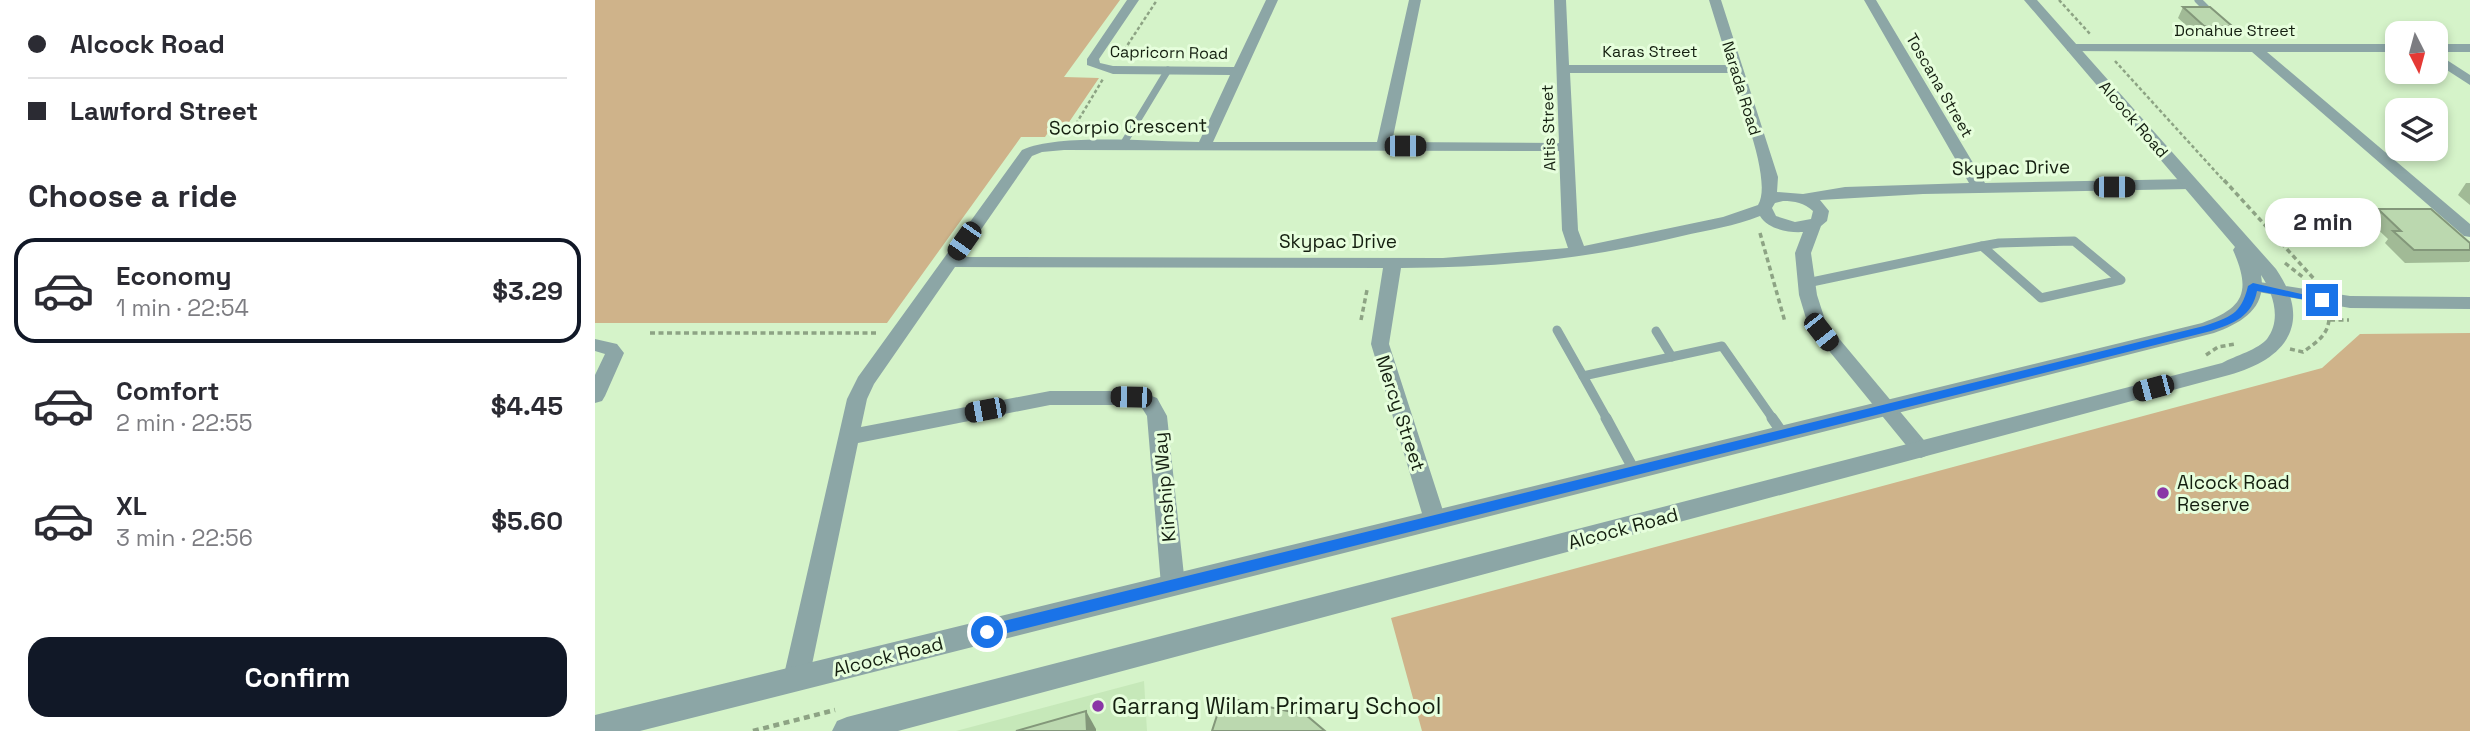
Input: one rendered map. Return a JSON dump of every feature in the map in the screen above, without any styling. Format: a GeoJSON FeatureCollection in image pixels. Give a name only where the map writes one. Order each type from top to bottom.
{"type":"FeatureCollection","features":[{"type":"Feature","properties":{"kind":"street","name":"Capricorn Road"},"geometry":{"type":"LineString","coordinates":[[1133,0],[1093,63],[1105,69],[1238,71]]}},
{"type":"Feature","properties":{"kind":"street"},"geometry":{"type":"LineString","coordinates":[[1204,146],[1272,0]]}},
{"type":"Feature","properties":{"kind":"street"},"geometry":{"type":"LineString","coordinates":[[1384,146],[1415,0]]}},
{"type":"Feature","properties":{"kind":"street","name":"Altis Street"},"geometry":{"type":"LineString","coordinates":[[1560,0],[1570,230],[1578,253]]}},
{"type":"Feature","properties":{"kind":"street","name":"Narada Road"},"geometry":{"type":"LineString","coordinates":[[1715,0],[1770,177],[1767,204]]}},
{"type":"Feature","properties":{"kind":"street","name":"Toscana Street"},"geometry":{"type":"LineString","coordinates":[[1870,0],[1979,187]]}},
{"type":"Feature","properties":{"kind":"street","name":"Alcock Road"},"geometry":{"type":"LineString","coordinates":[[847,731],[2229,368],[2259,355],[2278,338],[2285,310],[2281,292],[2271,274],[2030,0]]}},
{"type":"Feature","properties":{"kind":"street","name":"Donahue Street"},"geometry":{"type":"LineString","coordinates":[[2072,48],[2385,48]]}},
{"type":"Feature","properties":{"kind":"street"},"geometry":{"type":"LineString","coordinates":[[2255,48],[2470,232]]}},
{"type":"Feature","properties":{"kind":"street"},"geometry":{"type":"LineString","coordinates":[[2448,48],[2470,48]]}},
{"type":"Feature","properties":{"kind":"street"},"geometry":{"type":"LineString","coordinates":[[2448,65],[2470,81]]}},
{"type":"Feature","properties":{"kind":"street","name":"Karas Street"},"geometry":{"type":"LineString","coordinates":[[1563,68],[1736,69]]}},
{"type":"Feature","properties":{"kind":"street","name":"Scorpio Crescent"},"geometry":{"type":"LineString","coordinates":[[796,679],[854,408],[865,382],[1027,153],[1039,148],[1064,146],[1566,147]]}},
{"type":"Feature","properties":{"kind":"street"},"geometry":{"type":"LineString","coordinates":[[1770,177],[1801,198],[1812,202],[1817,218],[1803,253],[1817,325],[1921,450]]}},
{"type":"Feature","properties":{"kind":"street","name":"Skypac Drive"},"geometry":{"type":"LineString","coordinates":[[949,262],[1492,262],[1578,253],[1648,241],[1723,222],[1782,196],[1801,198],[1845,192],[1979,187],[2190,184]]}},
{"type":"Feature","properties":{"kind":"street","name":"Skypac Drive"},"geometry":{"type":"LineString","coordinates":[[1723,222],[1801,227],[1817,218],[1830,205],[1875,192]]}},
{"type":"Feature","properties":{"kind":"street"},"geometry":{"type":"LineString","coordinates":[[1767,204],[1766,215],[1780,224],[1803,253]]}},
{"type":"Feature","properties":{"kind":"street","name":"Alcock Road"},"geometry":{"type":"LineString","coordinates":[[595,729],[2220,325],[2242,313],[2249,303],[2253,286],[2254,277],[2237,238]]}},
{"type":"Feature","properties":{"kind":"street","name":"Mercy Street"},"geometry":{"type":"LineString","coordinates":[[1393,262],[1381,322],[1380,344],[1435,520]]}},
{"type":"Feature","properties":{"kind":"street"},"geometry":{"type":"LineString","coordinates":[[2253,286],[2350,302],[2470,303]]}},
{"type":"Feature","properties":{"kind":"street"},"geometry":{"type":"LineString","coordinates":[[595,345],[610,348],[615,353],[595,396]]}},
{"type":"Feature","properties":{"kind":"street","name":"Kinship Way"},"geometry":{"type":"LineString","coordinates":[[849,437],[1050,398],[1131,397],[1145,400],[1150,403],[1157,416],[1173,585]]}},
{"type":"Feature","properties":{"kind":"lane"},"geometry":{"type":"LineString","coordinates":[[2197,0],[2206,8]]}},
{"type":"Feature","properties":{"kind":"lane"},"geometry":{"type":"LineString","coordinates":[[1122,146],[1168,70]]}},
{"type":"Feature","properties":{"kind":"lane"},"geometry":{"type":"LineString","coordinates":[[1807,283],[1982,246],[1999,243],[2074,241],[2121,280],[2041,298],[1982,246]]}},
{"type":"Feature","properties":{"kind":"lane"},"geometry":{"type":"LineString","coordinates":[[1557,330],[1634,470]]}},
{"type":"Feature","properties":{"kind":"lane"},"geometry":{"type":"LineString","coordinates":[[1655,331],[1672,357]]}},
{"type":"Feature","properties":{"kind":"lane"},"geometry":{"type":"LineString","coordinates":[[1583,376],[1722,346],[1783,434]]}},
{"type":"Feature","properties":{"kind":"path"},"geometry":{"type":"LineString","coordinates":[[1116,63],[1157,0]]}},
{"type":"Feature","properties":{"kind":"path"},"geometry":{"type":"LineString","coordinates":[[2059,0],[2091,37]]}},
{"type":"Feature","properties":{"kind":"path"},"geometry":{"type":"LineString","coordinates":[[2110,59],[2114,60],[2320,286]]}},
{"type":"Feature","properties":{"kind":"path"},"geometry":{"type":"LineString","coordinates":[[1068,137],[1103,77]]}},
{"type":"Feature","properties":{"kind":"path"},"geometry":{"type":"LineString","coordinates":[[1753,222],[1760,232],[1785,321]]}},
{"type":"Feature","properties":{"kind":"path"},"geometry":{"type":"LineString","coordinates":[[650,333],[883,333]]}},
{"type":"Feature","properties":{"kind":"shaded area"},"geometry":{"type":"Polygon","coordinates":[[[595,0],[1120,0],[1064,77],[1099,78],[1063,131],[1049,131],[1045,137],[1021,137],[887,323],[595,323],[595,0]]]}},
{"type":"Feature","properties":{"kind":"shaded area","name":"Alcock Road Reserve"},"geometry":{"type":"Polygon","coordinates":[[[2470,333],[2470,731],[1422,731],[1391,618],[2322,368],[2360,334],[2470,333]]]}},
{"type":"Feature","properties":{"kind":"shaded area","name":"Garrang Wilam Primary School"},"geometry":{"type":"Polygon","coordinates":[[[1144,681],[1147,731],[956,731],[1144,681]]]}},
{"type":"Feature","properties":{"kind":"building"},"geometry":{"type":"Polygon","coordinates":[[[2183,7],[2210,7],[2232,26],[2204,26],[2183,7]]]}},
{"type":"Feature","properties":{"kind":"building"},"geometry":{"type":"Polygon","coordinates":[[[2378,209],[2431,209],[2470,243],[2470,250],[2414,250],[2393,231],[2401,231],[2378,209]]]}},
{"type":"Feature","properties":{"kind":"building"},"geometry":{"type":"Polygon","coordinates":[[[1223,697],[1306,715],[1325,731],[1212,731],[1223,697]]]}},
{"type":"Feature","properties":{"kind":"building"},"geometry":{"type":"Polygon","coordinates":[[[1086,711],[1087,731],[1016,731],[1086,711]]]}},
{"type":"Feature","properties":{"kind":"place","name":"Alcock Road Reserve"},"geometry":{"type":"Point","coordinates":[2163,493]}},
{"type":"Feature","properties":{"kind":"place","name":"Garrang Wilam Primary School"},"geometry":{"type":"Point","coordinates":[1098,706]}},
{"type":"Feature","properties":{"kind":"route"},"geometry":{"type":"LineString","coordinates":[[987,632],[2207,328],[2233,320],[2242,313],[2249,303],[2253,286],[2322,300]]}}]}
